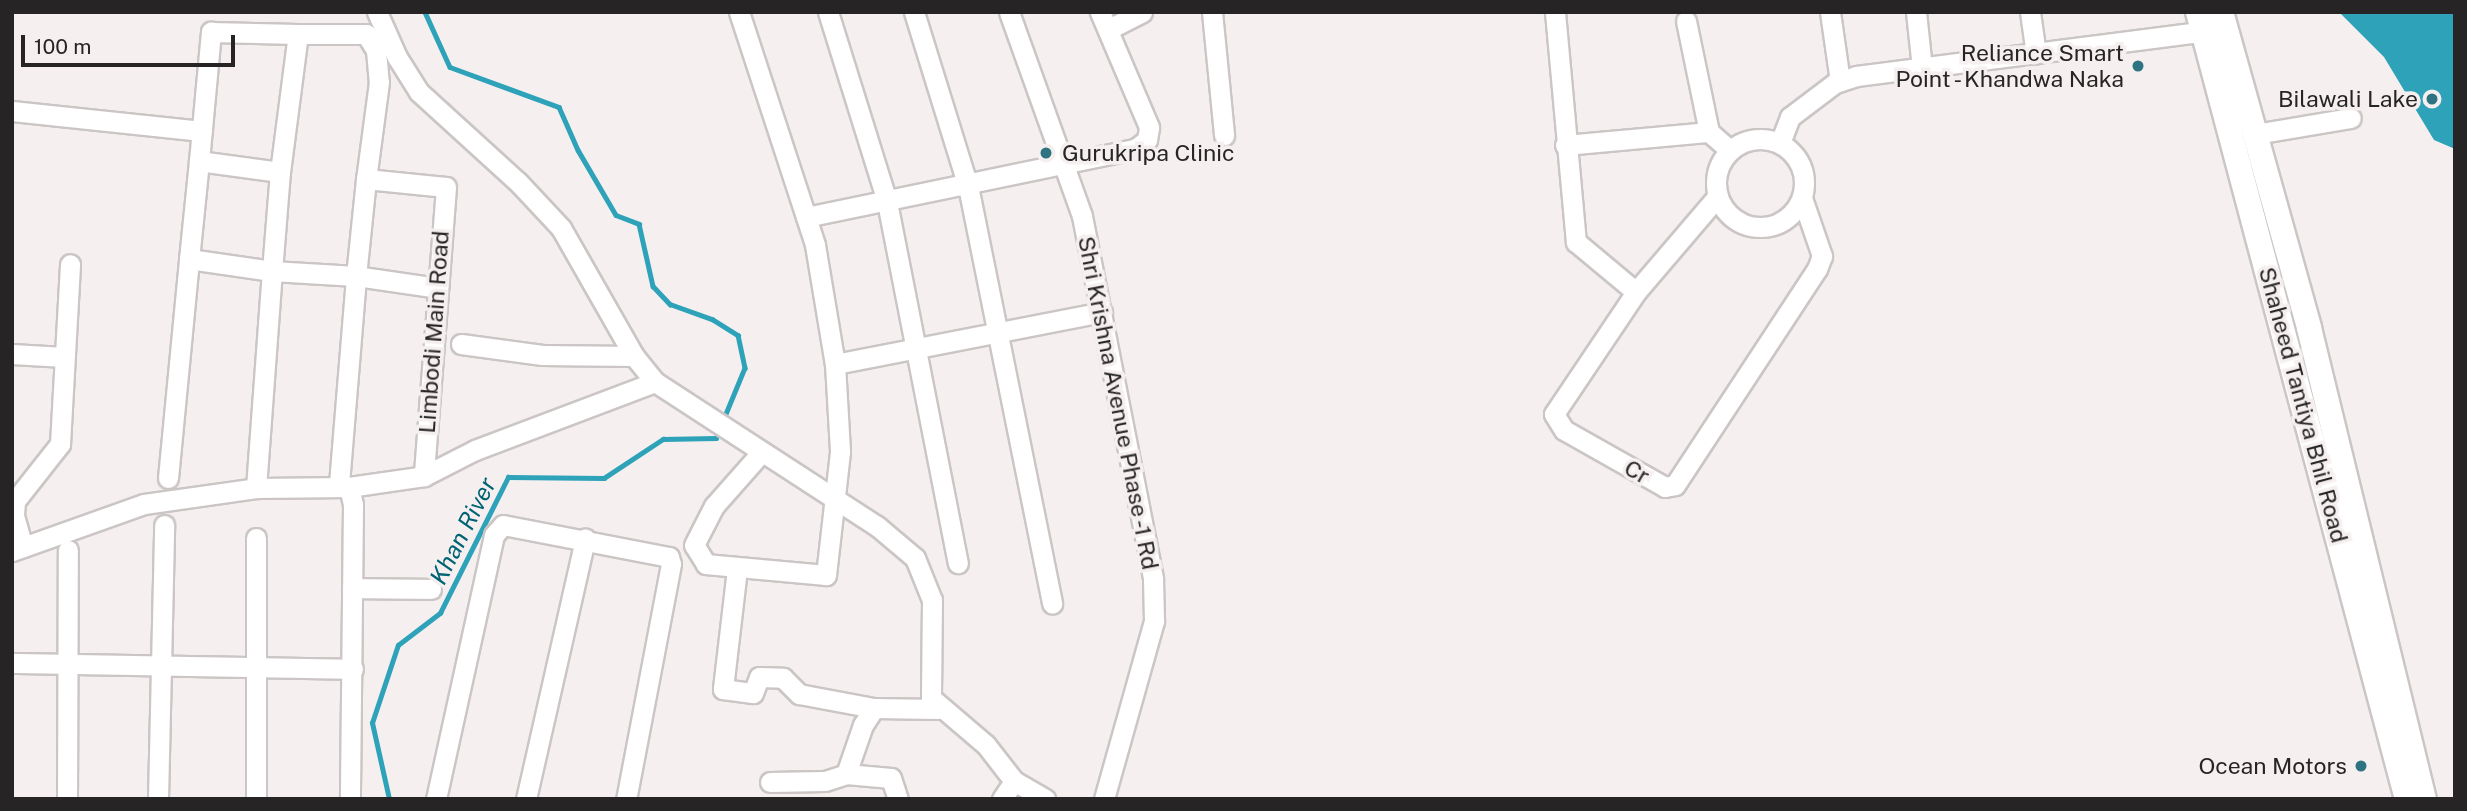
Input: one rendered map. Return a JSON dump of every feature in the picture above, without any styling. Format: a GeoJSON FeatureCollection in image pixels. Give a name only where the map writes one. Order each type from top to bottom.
{"type":"FeatureCollection","features":[{"type":"Feature","properties":{"kind":"main road","name":"Shaheed Tantiya Bhil Road"},"geometry":{"type":"LineString","coordinates":[[2212,21],[2255,134],[2309,328],[2424,799]]}},
{"type":"Feature","properties":{"kind":"main road","name":"Shaheed Tantiya Bhil Road"},"geometry":{"type":"LineString","coordinates":[[2212,21],[2407,799]]}},
{"type":"Feature","properties":{"kind":"street"},"geometry":{"type":"LineString","coordinates":[[377,12],[397,57],[419,92],[454,127],[518,182],[561,228],[634,356],[655,382],[760,454],[894,540],[925,574],[932,600],[931,698],[938,709],[986,745],[1029,792],[1002,799]]}},
{"type":"Feature","properties":{"kind":"street"},"geometry":{"type":"LineString","coordinates":[[739,12],[806,216],[835,364],[840,441],[836,502],[826,575],[737,569],[706,564],[694,545],[714,506],[760,454]]}},
{"type":"Feature","properties":{"kind":"street"},"geometry":{"type":"LineString","coordinates":[[828,12],[887,202],[958,564]]}},
{"type":"Feature","properties":{"kind":"street"},"geometry":{"type":"LineString","coordinates":[[914,12],[968,186],[1000,333],[1052,604]]}},
{"type":"Feature","properties":{"kind":"street","name":"Shri Krishna Avenue Phase -1 Rd"},"geometry":{"type":"LineString","coordinates":[[1009,12],[1061,165],[1082,216],[1137,482],[1153,579],[1154,621],[1104,799]]}},
{"type":"Feature","properties":{"kind":"street"},"geometry":{"type":"LineString","coordinates":[[806,216],[968,186],[1135,149],[1147,140],[1145,110],[1105,21],[1142,12]]}},
{"type":"Feature","properties":{"kind":"street"},"geometry":{"type":"LineString","coordinates":[[1212,12],[1224,135]]}},
{"type":"Feature","properties":{"kind":"street"},"geometry":{"type":"LineString","coordinates":[[1555,12],[1565,145],[1576,242],[1636,292]]}},
{"type":"Feature","properties":{"kind":"street"},"geometry":{"type":"LineString","coordinates":[[1830,12],[1840,82]]}},
{"type":"Feature","properties":{"kind":"street"},"geometry":{"type":"LineString","coordinates":[[1916,12],[1922,68]]}},
{"type":"Feature","properties":{"kind":"street"},"geometry":{"type":"LineString","coordinates":[[2030,12],[2036,54]]}},
{"type":"Feature","properties":{"kind":"street"},"geometry":{"type":"LineString","coordinates":[[1686,21],[1709,132],[1730,150]]}},
{"type":"Feature","properties":{"kind":"street"},"geometry":{"type":"LineString","coordinates":[[1780,143],[1790,117],[1840,82],[1922,68],[2036,54],[2212,21]]}},
{"type":"Feature","properties":{"kind":"street"},"geometry":{"type":"LineString","coordinates":[[168,478],[211,32],[366,34],[376,50],[379,82],[356,276],[348,492],[353,669],[350,799]]}},
{"type":"Feature","properties":{"kind":"street"},"geometry":{"type":"LineString","coordinates":[[256,488],[280,172],[298,34]]}},
{"type":"Feature","properties":{"kind":"street"},"geometry":{"type":"LineString","coordinates":[[12,111],[202,131]]}},
{"type":"Feature","properties":{"kind":"street"},"geometry":{"type":"LineString","coordinates":[[2255,134],[2351,118]]}},
{"type":"Feature","properties":{"kind":"street"},"geometry":{"type":"LineString","coordinates":[[1565,145],[1709,132]]}},
{"type":"Feature","properties":{"kind":"street"},"geometry":{"type":"LineString","coordinates":[[1748,140],[1780,143],[1801,166],[1802,198],[1791,214],[1764,227],[1736,220],[1717,197],[1718,167],[1730,150],[1748,140]]}},
{"type":"Feature","properties":{"kind":"street"},"geometry":{"type":"LineString","coordinates":[[199,161],[280,172]]}},
{"type":"Feature","properties":{"kind":"street","name":"Limbodi Main Road"},"geometry":{"type":"LineString","coordinates":[[366,179],[446,187],[424,476]]}},
{"type":"Feature","properties":{"kind":"street","name":"Cr"},"geometry":{"type":"LineString","coordinates":[[1717,197],[1636,292],[1554,414],[1564,429],[1670,487],[1817,269],[1822,257],[1802,198]]}},
{"type":"Feature","properties":{"kind":"street"},"geometry":{"type":"LineString","coordinates":[[189,260],[272,271],[356,276],[438,288]]}},
{"type":"Feature","properties":{"kind":"street"},"geometry":{"type":"LineString","coordinates":[[18,549],[15,501],[53,458],[60,444],[70,264]]}},
{"type":"Feature","properties":{"kind":"street"},"geometry":{"type":"LineString","coordinates":[[835,364],[1102,312]]}},
{"type":"Feature","properties":{"kind":"street"},"geometry":{"type":"LineString","coordinates":[[461,344],[542,355],[634,356]]}},
{"type":"Feature","properties":{"kind":"street"},"geometry":{"type":"LineString","coordinates":[[12,354],[64,357]]}},
{"type":"Feature","properties":{"kind":"street","name":"Limbodi Main Road"},"geometry":{"type":"LineString","coordinates":[[18,549],[144,504],[256,488],[348,492],[424,476],[475,450],[655,382]]}},
{"type":"Feature","properties":{"kind":"street"},"geometry":{"type":"LineString","coordinates":[[158,799],[164,525]]}},
{"type":"Feature","properties":{"kind":"street"},"geometry":{"type":"LineString","coordinates":[[436,799],[494,535],[503,525],[669,557],[671,564],[626,799]]}},
{"type":"Feature","properties":{"kind":"street"},"geometry":{"type":"LineString","coordinates":[[256,538],[256,799]]}},
{"type":"Feature","properties":{"kind":"street"},"geometry":{"type":"LineString","coordinates":[[526,799],[585,539]]}},
{"type":"Feature","properties":{"kind":"street"},"geometry":{"type":"LineString","coordinates":[[67,799],[68,550]]}},
{"type":"Feature","properties":{"kind":"street"},"geometry":{"type":"LineString","coordinates":[[737,569],[723,690],[753,693],[759,677],[783,678],[799,694],[874,708],[938,709]]}},
{"type":"Feature","properties":{"kind":"street"},"geometry":{"type":"LineString","coordinates":[[352,588],[431,589]]}},
{"type":"Feature","properties":{"kind":"street"},"geometry":{"type":"LineString","coordinates":[[12,663],[256,665],[353,669]]}},
{"type":"Feature","properties":{"kind":"street"},"geometry":{"type":"LineString","coordinates":[[846,774],[863,725],[874,708]]}},
{"type":"Feature","properties":{"kind":"street"},"geometry":{"type":"LineString","coordinates":[[770,782],[825,781],[846,774],[891,778],[898,799]]}},
{"type":"Feature","properties":{"kind":"water","name":"Bilawali Lake"},"geometry":{"type":"Polygon","coordinates":[[[2339,12],[2455,12],[2455,149],[2434,140],[2384,57],[2339,12]]]}},
{"type":"Feature","properties":{"kind":"waterway","name":"Khan River"},"geometry":{"type":"LineString","coordinates":[[425,12],[450,67],[559,107],[578,150],[616,215],[639,224],[653,286],[670,304],[712,319],[738,335],[745,368],[724,419]]}},
{"type":"Feature","properties":{"kind":"waterway","name":"Khan River"},"geometry":{"type":"LineString","coordinates":[[389,799],[372,723],[398,645],[440,613],[508,477],[604,478],[663,439],[716,438],[719,431]]}},
{"type":"Feature","properties":{"kind":"place","name":"Reliance Smart Point - Khandwa Naka"},"geometry":{"type":"Point","coordinates":[2138,66]}},
{"type":"Feature","properties":{"kind":"place","name":"Bilawali Lake"},"geometry":{"type":"Point","coordinates":[2432,99]}},
{"type":"Feature","properties":{"kind":"place","name":"Gurukripa Clinic"},"geometry":{"type":"Point","coordinates":[1046,153]}},
{"type":"Feature","properties":{"kind":"place","name":"Ocean Motors"},"geometry":{"type":"Point","coordinates":[2361,766]}}]}
